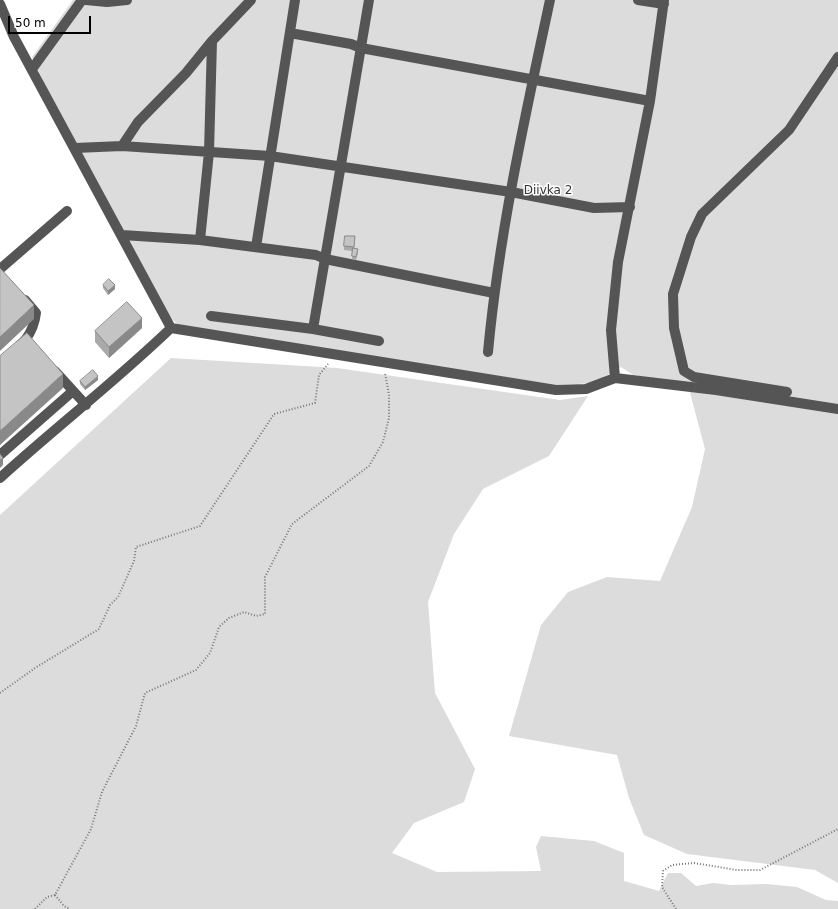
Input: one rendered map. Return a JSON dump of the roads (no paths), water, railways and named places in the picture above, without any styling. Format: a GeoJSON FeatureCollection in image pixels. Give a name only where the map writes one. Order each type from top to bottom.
{"type":"FeatureCollection","features":[{"type":"Feature","properties":{"kind":"street"},"geometry":{"type":"LineString","coordinates":[[32,69],[82,0]]}},
{"type":"Feature","properties":{"kind":"street"},"geometry":{"type":"LineString","coordinates":[[86,0],[107,2],[127,0]]}},
{"type":"Feature","properties":{"kind":"street"},"geometry":{"type":"LineString","coordinates":[[122,146],[138,122],[186,73],[212,41],[251,0]]}},
{"type":"Feature","properties":{"kind":"street"},"geometry":{"type":"LineString","coordinates":[[256,247],[295,0]]}},
{"type":"Feature","properties":{"kind":"street"},"geometry":{"type":"LineString","coordinates":[[313,329],[369,0]]}},
{"type":"Feature","properties":{"kind":"street"},"geometry":{"type":"LineString","coordinates":[[488,352],[494,293],[511,192],[550,0]]}},
{"type":"Feature","properties":{"kind":"street"},"geometry":{"type":"LineString","coordinates":[[615,378],[611,330],[618,262],[650,101],[664,2],[638,0]]}},
{"type":"Feature","properties":{"kind":"street"},"geometry":{"type":"LineString","coordinates":[[0,4],[14,37],[171,328]]}},
{"type":"Feature","properties":{"kind":"street"},"geometry":{"type":"LineString","coordinates":[[290,33],[351,44],[360,48],[650,101]]}},
{"type":"Feature","properties":{"kind":"street"},"geometry":{"type":"LineString","coordinates":[[200,240],[209,152],[212,41]]}},
{"type":"Feature","properties":{"kind":"street"},"geometry":{"type":"LineString","coordinates":[[787,392],[694,377],[684,371],[674,328],[673,294],[691,237],[702,214],[789,130],[838,57]]}},
{"type":"Feature","properties":{"kind":"street"},"geometry":{"type":"LineString","coordinates":[[75,148],[122,146],[270,156],[511,192],[594,208],[630,206]]}},
{"type":"Feature","properties":{"kind":"street"},"geometry":{"type":"LineString","coordinates":[[2,273],[67,211]]}},
{"type":"Feature","properties":{"kind":"street"},"geometry":{"type":"LineString","coordinates":[[122,235],[200,240],[316,255],[325,259],[494,293]]}},
{"type":"Feature","properties":{"kind":"street"},"geometry":{"type":"LineString","coordinates":[[0,364],[29,342],[34,327],[36,313],[16,290]]}},
{"type":"Feature","properties":{"kind":"street"},"geometry":{"type":"LineString","coordinates":[[211,316],[313,329],[379,341]]}},
{"type":"Feature","properties":{"kind":"street"},"geometry":{"type":"LineString","coordinates":[[171,328],[556,390],[586,389],[615,378],[838,408]]}},
{"type":"Feature","properties":{"kind":"street"},"geometry":{"type":"LineString","coordinates":[[0,478],[52,431],[86,405],[171,328]]}},
{"type":"Feature","properties":{"kind":"street"},"geometry":{"type":"LineString","coordinates":[[48,362],[86,405]]}},
{"type":"Feature","properties":{"kind":"street"},"geometry":{"type":"LineString","coordinates":[[0,455],[73,391]]}},
{"type":"Feature","properties":{"kind":"park label","name":"Diivka 2"},"geometry":{"type":"Point","coordinates":[548,191]}}]}
